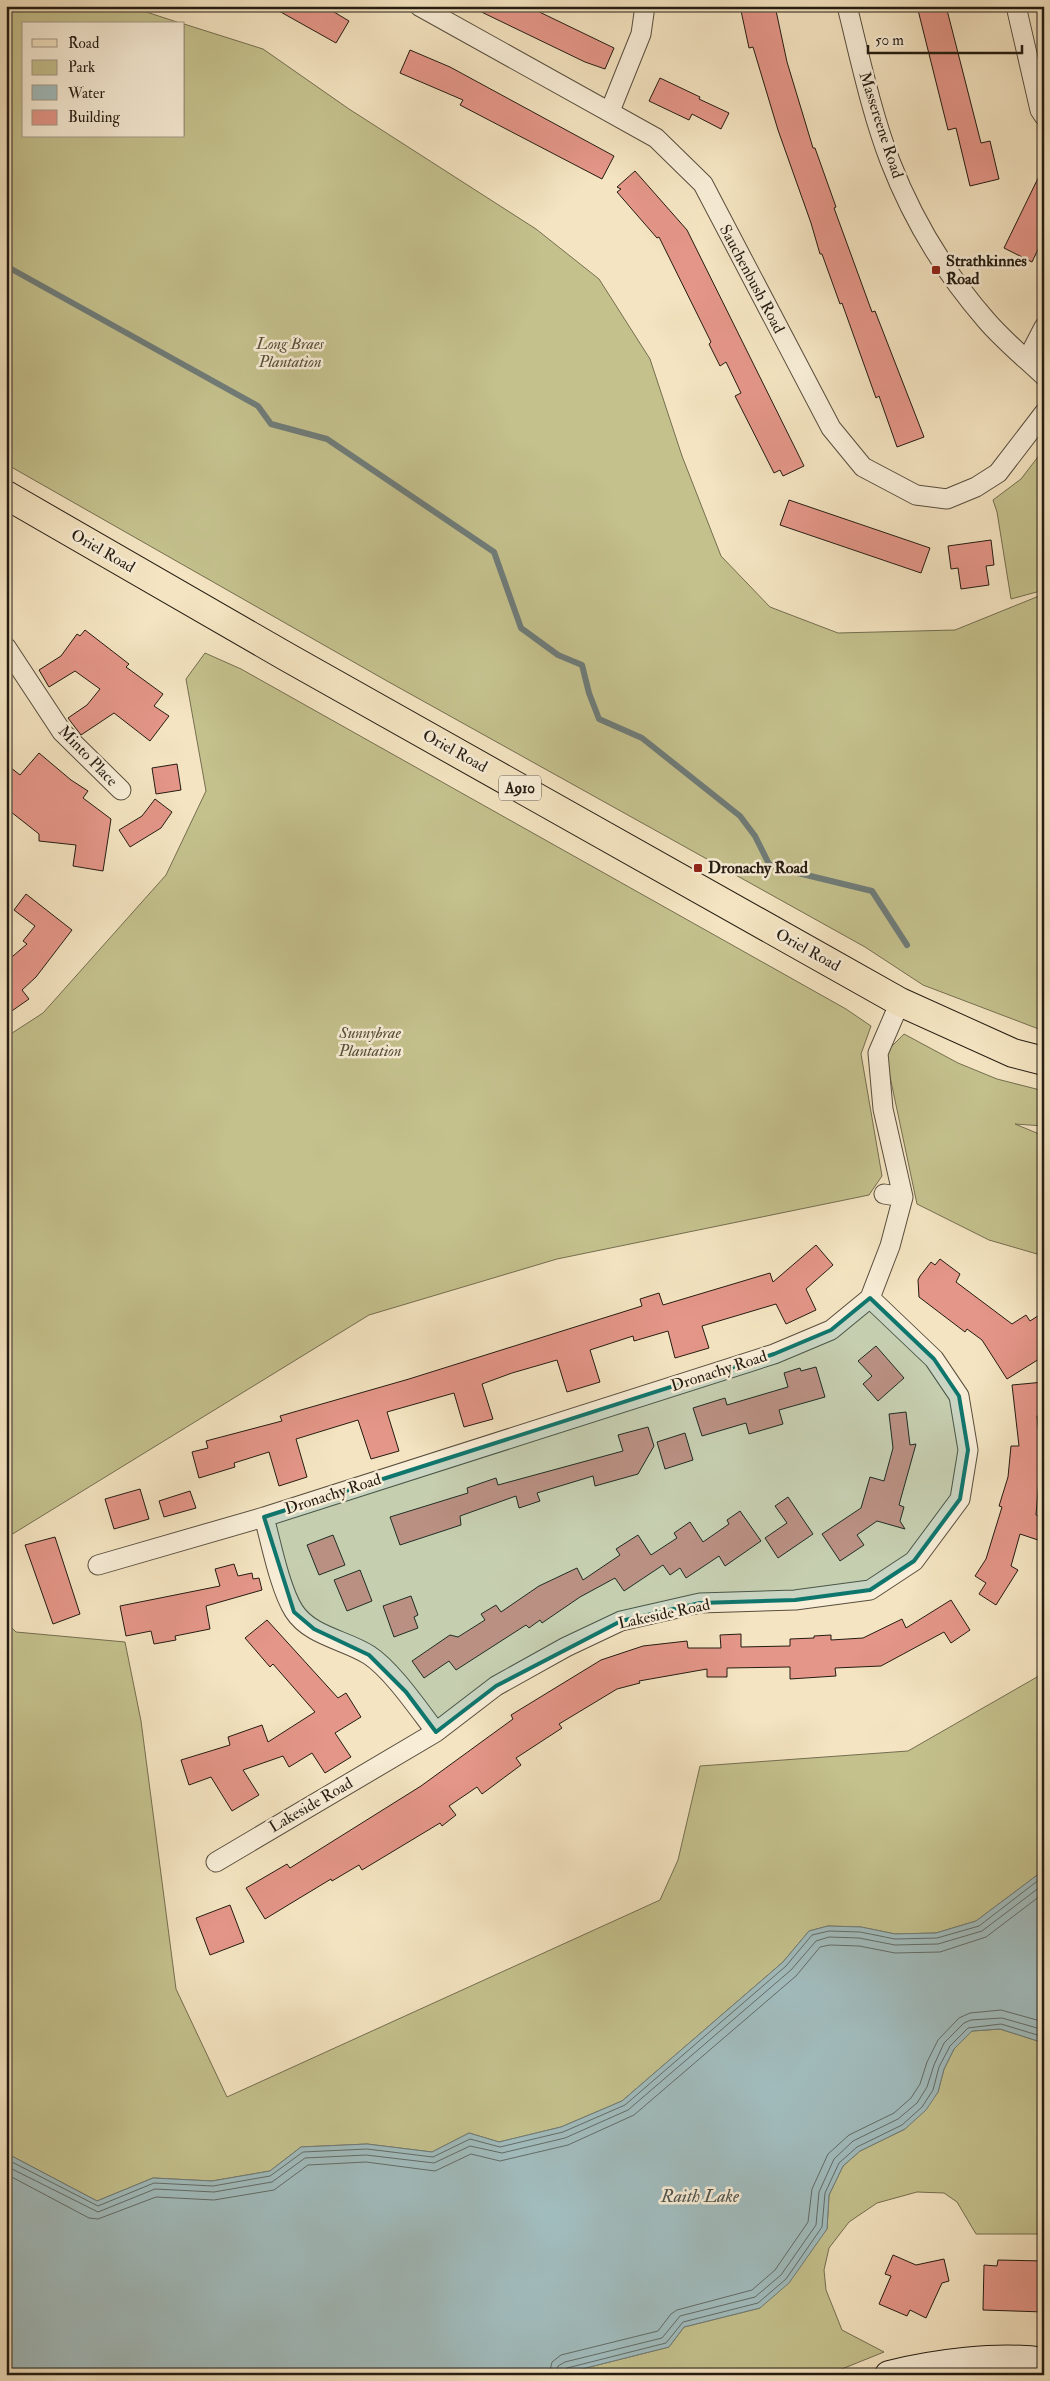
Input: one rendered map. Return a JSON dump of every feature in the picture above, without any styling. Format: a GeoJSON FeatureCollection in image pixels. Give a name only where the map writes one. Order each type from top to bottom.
{"type":"FeatureCollection","features":[{"type":"Feature","properties":{"kind":"main road","name":"Oriel Road"},"geometry":{"type":"LineString","coordinates":[[6,494],[287,657],[900,1002],[1013,1052],[1044,1061]]}},
{"type":"Feature","properties":{"kind":"main road"},"geometry":{"type":"LineString","coordinates":[[889,2375],[953,2364],[996,2361],[1044,2362]]}},
{"type":"Feature","properties":{"kind":"street","name":"Sauchenbush Road"},"geometry":{"type":"LineString","coordinates":[[419,6],[656,138],[703,184],[831,428],[863,467],[916,495],[947,498],[976,487],[998,473],[1044,413]]}},
{"type":"Feature","properties":{"kind":"street"},"geometry":{"type":"LineString","coordinates":[[610,111],[641,34],[645,6]]}},
{"type":"Feature","properties":{"kind":"street","name":"Massereene Road"},"geometry":{"type":"LineString","coordinates":[[848,6],[861,63],[890,161],[927,237],[971,302],[988,322],[1044,376]]}},
{"type":"Feature","properties":{"kind":"street"},"geometry":{"type":"LineString","coordinates":[[1016,6],[1040,110],[1044,116]]}},
{"type":"Feature","properties":{"kind":"street"},"geometry":{"type":"LineString","coordinates":[[1027,360],[1044,327]]}},
{"type":"Feature","properties":{"kind":"street","name":"Minto Place"},"geometry":{"type":"LineString","coordinates":[[6,647],[62,732],[122,790]]}},
{"type":"Feature","properties":{"kind":"street","name":"Dronachy Road"},"geometry":{"type":"LineString","coordinates":[[98,1565],[264,1517],[774,1354],[831,1330],[870,1298],[890,1246],[903,1197],[884,1109],[878,1053],[900,1002]]}},
{"type":"Feature","properties":{"kind":"street"},"geometry":{"type":"LineString","coordinates":[[884,1194],[903,1197]]}},
{"type":"Feature","properties":{"kind":"street","name":"Lakeside Road"},"geometry":{"type":"LineString","coordinates":[[216,1862],[436,1732],[496,1686],[566,1647],[621,1621],[700,1603],[795,1600],[870,1590],[914,1561],[960,1499],[968,1450],[959,1396],[934,1360],[870,1298]]}},
{"type":"Feature","properties":{"kind":"street","name":"Dronachy Road"},"geometry":{"type":"LineString","coordinates":[[264,1517],[294,1612],[314,1629],[369,1655],[406,1692],[436,1732]]}},
{"type":"Feature","properties":{"kind":"highlighted area"},"geometry":{"type":"Polygon","coordinates":[[[870,1298],[934,1359],[959,1396],[968,1450],[960,1499],[914,1561],[870,1590],[795,1600],[700,1603],[621,1621],[496,1686],[436,1732],[406,1692],[369,1655],[314,1629],[294,1612],[264,1517],[774,1354],[831,1330],[870,1298]]]}},
{"type":"Feature","properties":{"kind":"green space","name":"Long Braes Plantation"},"geometry":{"type":"Polygon","coordinates":[[[6,6],[128,6],[177,22],[22,22],[22,138],[185,138],[185,24],[263,49],[349,109],[536,229],[599,279],[650,359],[682,456],[721,556],[770,607],[838,633],[955,630],[1044,594],[1044,1031],[923,985],[865,947],[387,681],[6,464],[6,6]]]}},
{"type":"Feature","properties":{"kind":"green space"},"geometry":{"type":"Polygon","coordinates":[[[1044,449],[1044,590],[1011,599],[997,512],[993,500],[1021,479],[1044,449]]]}},
{"type":"Feature","properties":{"kind":"green space","name":"Sunnybrae Plantation"},"geometry":{"type":"Polygon","coordinates":[[[205,653],[241,669],[846,1009],[871,1026],[861,1054],[882,1176],[869,1195],[557,1259],[369,1315],[6,1538],[6,1037],[43,1013],[166,875],[206,791],[186,679],[205,653]]]}},
{"type":"Feature","properties":{"kind":"green space"},"geometry":{"type":"Polygon","coordinates":[[[904,1034],[958,1063],[997,1079],[1044,1091],[1044,1126],[1015,1124],[1044,1136],[1044,1256],[989,1240],[917,1204],[885,1053],[904,1034]]]}},
{"type":"Feature","properties":{"kind":"green space"},"geometry":{"type":"Polygon","coordinates":[[[6,1622],[16,1632],[125,1642],[141,1721],[176,1989],[227,2097],[660,1900],[678,1860],[700,1766],[908,1751],[1044,1673],[1044,1870],[976,1921],[936,1933],[895,1934],[861,1927],[828,1926],[809,1931],[783,1962],[622,2101],[561,2127],[499,2142],[469,2133],[432,2152],[367,2144],[301,2147],[270,2171],[212,2181],[153,2178],[97,2201],[6,2153],[6,1622]]]}},
{"type":"Feature","properties":{"kind":"green space"},"geometry":{"type":"Polygon","coordinates":[[[1000,2029],[1044,2043],[1044,2234],[976,2234],[957,2202],[944,2193],[917,2192],[877,2203],[849,2222],[829,2248],[824,2270],[826,2290],[842,2330],[884,2352],[827,2375],[558,2375],[669,2347],[684,2327],[760,2308],[827,2229],[829,2195],[843,2166],[860,2151],[905,2129],[938,2092],[944,2069],[954,2049],[972,2031],[1000,2029]]]}},
{"type":"Feature","properties":{"kind":"water","name":"Raith Lake"},"geometry":{"type":"Polygon","coordinates":[[[1044,1870],[1044,2043],[1000,2029],[972,2031],[954,2049],[944,2069],[938,2092],[926,2110],[905,2129],[860,2151],[843,2166],[829,2195],[827,2229],[789,2283],[760,2308],[684,2327],[669,2347],[558,2375],[6,2375],[6,2153],[97,2201],[153,2178],[212,2181],[270,2171],[301,2147],[367,2144],[432,2152],[469,2133],[499,2142],[561,2127],[622,2101],[783,1962],[809,1931],[828,1926],[861,1927],[895,1934],[936,1933],[976,1921],[1044,1870]]]}},
{"type":"Feature","properties":{"kind":"building"},"geometry":{"type":"Polygon","coordinates":[[[270,6],[324,6],[349,21],[336,43],[270,6]]]}},
{"type":"Feature","properties":{"kind":"building"},"geometry":{"type":"Polygon","coordinates":[[[469,6],[527,6],[614,48],[605,69],[585,62],[469,6]]]}},
{"type":"Feature","properties":{"kind":"building"},"geometry":{"type":"Polygon","coordinates":[[[740,6],[775,6],[787,62],[813,148],[815,148],[836,207],[834,208],[872,312],[875,311],[924,437],[897,447],[879,396],[876,398],[842,303],[840,304],[822,254],[820,254],[778,130],[753,47],[749,48],[740,6]]]}},
{"type":"Feature","properties":{"kind":"building"},"geometry":{"type":"Polygon","coordinates":[[[917,6],[946,6],[981,143],[990,141],[999,179],[970,186],[956,128],[948,130],[917,6]]]}},
{"type":"Feature","properties":{"kind":"building"},"geometry":{"type":"Polygon","coordinates":[[[410,50],[450,67],[614,156],[602,179],[460,105],[463,100],[400,73],[410,50]]]}},
{"type":"Feature","properties":{"kind":"building"},"geometry":{"type":"Polygon","coordinates":[[[660,78],[729,113],[721,129],[692,114],[689,120],[649,101],[660,78]]]}},
{"type":"Feature","properties":{"kind":"building"},"geometry":{"type":"Polygon","coordinates":[[[1044,166],[1044,237],[1032,262],[1004,248],[1044,166]]]}},
{"type":"Feature","properties":{"kind":"building"},"geometry":{"type":"Polygon","coordinates":[[[635,171],[687,230],[804,466],[783,476],[780,470],[774,473],[735,396],[741,393],[726,362],[720,366],[709,344],[711,342],[659,237],[657,238],[617,192],[621,189],[617,187],[635,171]]]}},
{"type":"Feature","properties":{"kind":"building"},"geometry":{"type":"Polygon","coordinates":[[[789,500],[930,548],[921,573],[780,525],[789,500]]]}},
{"type":"Feature","properties":{"kind":"building"},"geometry":{"type":"Polygon","coordinates":[[[991,540],[994,565],[986,566],[989,585],[961,589],[958,568],[951,569],[948,546],[991,540]]]}},
{"type":"Feature","properties":{"kind":"building"},"geometry":{"type":"Polygon","coordinates":[[[85,630],[129,664],[126,667],[163,694],[154,706],[169,716],[150,741],[114,713],[81,735],[68,718],[87,705],[100,689],[75,671],[49,687],[39,670],[61,656],[77,634],[80,636],[85,630]]]}},
{"type":"Feature","properties":{"kind":"building"},"geometry":{"type":"Polygon","coordinates":[[[39,753],[71,780],[88,791],[83,798],[111,819],[103,871],[73,866],[76,845],[39,841],[39,834],[6,808],[6,764],[20,775],[39,753]]]}},
{"type":"Feature","properties":{"kind":"building"},"geometry":{"type":"Polygon","coordinates":[[[177,764],[181,790],[156,794],[152,768],[177,764]]]}},
{"type":"Feature","properties":{"kind":"building"},"geometry":{"type":"Polygon","coordinates":[[[155,799],[172,812],[161,828],[130,847],[119,830],[142,816],[155,799]]]}},
{"type":"Feature","properties":{"kind":"building"},"geometry":{"type":"Polygon","coordinates":[[[26,894],[72,930],[36,977],[22,990],[29,999],[6,1015],[6,962],[27,944],[23,941],[35,926],[14,910],[26,894]]]}},
{"type":"Feature","properties":{"kind":"building"},"geometry":{"type":"Polygon","coordinates":[[[816,1245],[833,1265],[806,1289],[816,1310],[786,1324],[776,1304],[702,1326],[709,1348],[675,1358],[668,1331],[634,1341],[633,1336],[590,1350],[600,1382],[567,1392],[557,1360],[512,1373],[482,1384],[493,1419],[464,1427],[454,1393],[387,1412],[399,1451],[371,1459],[358,1420],[296,1439],[307,1477],[279,1486],[269,1452],[234,1463],[235,1467],[199,1478],[192,1452],[208,1448],[206,1441],[282,1421],[280,1416],[409,1379],[642,1306],[640,1299],[659,1293],[663,1305],[770,1273],[773,1282],[816,1245]]]}},
{"type":"Feature","properties":{"kind":"building"},"geometry":{"type":"Polygon","coordinates":[[[940,1259],[960,1274],[956,1282],[1012,1324],[1026,1315],[1030,1321],[1044,1312],[1044,1356],[1007,1379],[982,1340],[967,1329],[965,1332],[919,1297],[918,1280],[920,1276],[931,1262],[935,1265],[940,1259]]]}},
{"type":"Feature","properties":{"kind":"building"},"geometry":{"type":"Polygon","coordinates":[[[876,1346],[904,1378],[878,1401],[863,1384],[872,1376],[858,1361],[876,1346]]]}},
{"type":"Feature","properties":{"kind":"building"},"geometry":{"type":"Polygon","coordinates":[[[816,1367],[825,1397],[779,1410],[783,1424],[749,1434],[746,1423],[702,1436],[693,1408],[725,1398],[727,1405],[788,1387],[784,1373],[800,1368],[801,1371],[816,1367]]]}},
{"type":"Feature","properties":{"kind":"building"},"geometry":{"type":"Polygon","coordinates":[[[1044,1382],[1044,1416],[1037,1416],[1041,1454],[1036,1515],[1044,1517],[1044,1542],[1020,1534],[1011,1566],[1018,1570],[996,1605],[979,1594],[986,1583],[975,1576],[986,1559],[1002,1507],[999,1506],[1008,1477],[1011,1446],[1019,1446],[1012,1385],[1044,1382]]]}},
{"type":"Feature","properties":{"kind":"building"},"geometry":{"type":"Polygon","coordinates":[[[906,1412],[910,1445],[916,1444],[899,1505],[904,1507],[900,1521],[905,1529],[877,1521],[857,1535],[864,1545],[840,1561],[822,1534],[861,1508],[870,1477],[884,1481],[893,1448],[889,1414],[906,1412]]]}},
{"type":"Feature","properties":{"kind":"building"},"geometry":{"type":"Polygon","coordinates":[[[648,1427],[654,1446],[638,1474],[595,1486],[593,1476],[537,1493],[540,1501],[519,1508],[516,1496],[460,1516],[461,1525],[400,1545],[390,1517],[468,1493],[467,1488],[496,1478],[498,1485],[623,1451],[618,1435],[648,1427]]]}},
{"type":"Feature","properties":{"kind":"building"},"geometry":{"type":"Polygon","coordinates":[[[685,1433],[693,1460],[665,1469],[657,1442],[685,1433]]]}},
{"type":"Feature","properties":{"kind":"building"},"geometry":{"type":"Polygon","coordinates":[[[140,1489],[149,1519],[114,1529],[105,1499],[140,1489]]]}},
{"type":"Feature","properties":{"kind":"building"},"geometry":{"type":"Polygon","coordinates":[[[190,1491],[196,1508],[164,1517],[159,1501],[190,1491]]]}},
{"type":"Feature","properties":{"kind":"building"},"geometry":{"type":"Polygon","coordinates":[[[788,1497],[813,1534],[778,1558],[765,1538],[787,1523],[775,1506],[788,1497]]]}},
{"type":"Feature","properties":{"kind":"building"},"geometry":{"type":"Polygon","coordinates":[[[740,1511],[761,1541],[725,1566],[719,1556],[686,1578],[680,1568],[670,1575],[663,1565],[624,1591],[615,1578],[580,1597],[542,1623],[540,1620],[529,1628],[526,1625],[456,1670],[449,1661],[424,1678],[412,1661],[450,1635],[458,1637],[485,1620],[481,1614],[496,1605],[501,1612],[539,1586],[577,1568],[583,1580],[620,1555],[616,1549],[638,1535],[651,1555],[677,1538],[674,1533],[690,1522],[703,1542],[729,1524],[727,1520],[740,1511]]]}},
{"type":"Feature","properties":{"kind":"building"},"geometry":{"type":"Polygon","coordinates":[[[333,1535],[345,1565],[319,1575],[307,1545],[333,1535]]]}},
{"type":"Feature","properties":{"kind":"building"},"geometry":{"type":"Polygon","coordinates":[[[55,1537],[80,1614],[53,1624],[25,1545],[55,1537]]]}},
{"type":"Feature","properties":{"kind":"building"},"geometry":{"type":"Polygon","coordinates":[[[234,1564],[238,1576],[252,1573],[253,1579],[259,1578],[262,1590],[206,1606],[210,1629],[175,1636],[176,1640],[154,1644],[151,1631],[126,1636],[120,1606],[220,1586],[215,1569],[234,1564]]]}},
{"type":"Feature","properties":{"kind":"building"},"geometry":{"type":"Polygon","coordinates":[[[360,1570],[372,1601],[347,1611],[334,1580],[360,1570]]]}},
{"type":"Feature","properties":{"kind":"building"},"geometry":{"type":"Polygon","coordinates":[[[411,1596],[418,1615],[414,1617],[418,1628],[394,1637],[383,1606],[411,1596]]]}},
{"type":"Feature","properties":{"kind":"building"},"geometry":{"type":"Polygon","coordinates":[[[951,1600],[970,1630],[951,1643],[944,1632],[881,1666],[835,1668],[836,1676],[790,1679],[790,1667],[727,1668],[727,1677],[707,1677],[707,1669],[639,1681],[640,1683],[617,1689],[559,1724],[562,1728],[516,1758],[521,1765],[482,1794],[477,1787],[449,1806],[456,1815],[442,1826],[440,1823],[362,1870],[359,1865],[332,1881],[331,1879],[265,1919],[246,1888],[287,1864],[290,1868],[421,1786],[513,1719],[511,1715],[601,1660],[643,1646],[687,1641],[688,1648],[721,1648],[720,1635],[741,1634],[741,1647],[790,1646],[790,1639],[814,1638],[814,1636],[831,1635],[831,1640],[863,1638],[902,1619],[906,1628],[951,1600]]]}},
{"type":"Feature","properties":{"kind":"building"},"geometry":{"type":"Polygon","coordinates":[[[267,1620],[338,1698],[346,1693],[361,1717],[335,1733],[351,1757],[325,1773],[312,1753],[289,1767],[283,1756],[243,1770],[259,1795],[232,1811],[211,1777],[189,1785],[181,1760],[230,1745],[228,1737],[262,1725],[268,1742],[315,1712],[273,1664],[270,1667],[245,1638],[267,1620]]]}},
{"type":"Feature","properties":{"kind":"building"},"geometry":{"type":"Polygon","coordinates":[[[230,1905],[244,1942],[210,1955],[196,1918],[230,1905]]]}},
{"type":"Feature","properties":{"kind":"building"},"geometry":{"type":"Polygon","coordinates":[[[893,2255],[916,2265],[944,2259],[949,2281],[942,2283],[926,2318],[910,2310],[907,2316],[879,2304],[891,2276],[885,2274],[893,2255]]]}},
{"type":"Feature","properties":{"kind":"building"},"geometry":{"type":"Polygon","coordinates":[[[998,2260],[1044,2261],[1044,2312],[983,2310],[984,2265],[997,2266],[998,2260]]]}},
{"type":"Feature","properties":{"kind":"waterway"},"geometry":{"type":"LineString","coordinates":[[6,266],[258,406],[271,424],[327,439],[494,552],[521,628],[558,655],[582,665],[589,693],[599,719],[642,738],[740,816],[755,836],[769,864],[872,891],[907,945]]}},
{"type":"Feature","properties":{"kind":"place","name":"Strathkinnes Road"},"geometry":{"type":"Point","coordinates":[936,270]}},
{"type":"Feature","properties":{"kind":"place","name":"Dronachy Road"},"geometry":{"type":"Point","coordinates":[698,868]}}]}
